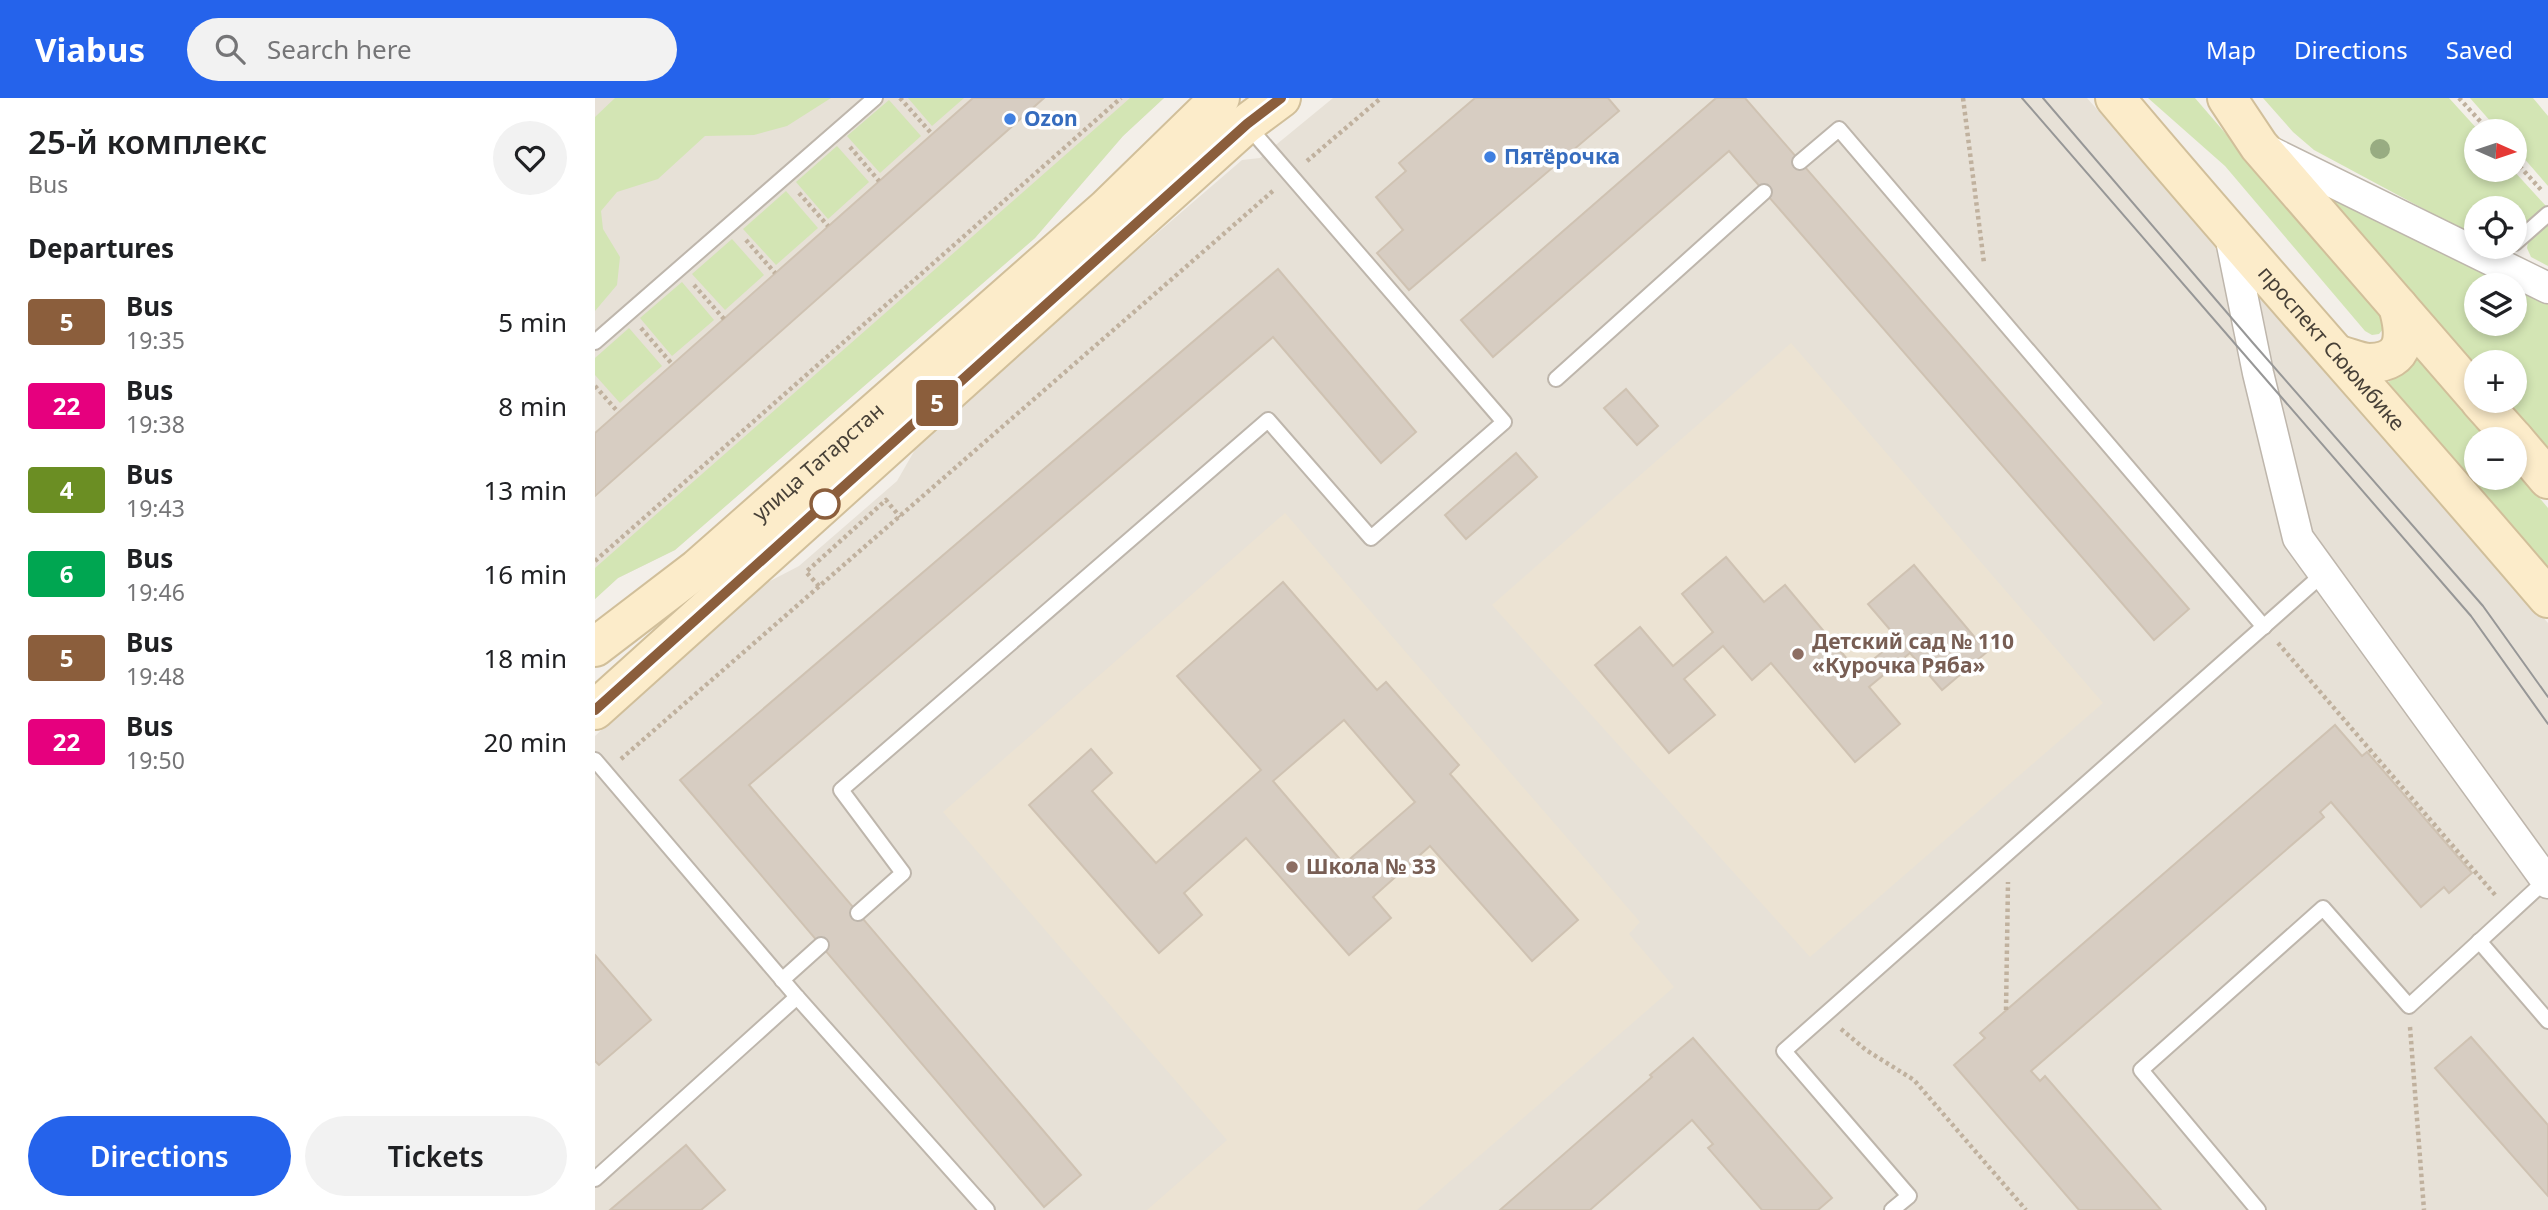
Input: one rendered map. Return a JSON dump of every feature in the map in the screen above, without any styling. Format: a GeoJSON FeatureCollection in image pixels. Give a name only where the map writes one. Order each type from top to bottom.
{"type":"FeatureCollection","features":[{"type":"Feature","properties":{"kind":"street","name":"улица Татарстан"},"geometry":{"type":"LineString","coordinates":[[595,647],[697,569],[1106,209],[1233,111],[1281,98]]}},
{"type":"Feature","properties":{"kind":"street","name":"проспект Сююмбике"},"geometry":{"type":"LineString","coordinates":[[2115,98],[2230,235],[2338,355],[2548,598]]}},
{"type":"Feature","properties":{"kind":"street"},"geometry":{"type":"LineString","coordinates":[[2227,98],[2259,146],[2464,382]]}},
{"type":"Feature","properties":{"kind":"street","name":"улица Татарстан"},"geometry":{"type":"LineString","coordinates":[[595,710],[1233,111]]}},
{"type":"Feature","properties":{"kind":"street"},"geometry":{"type":"LineString","coordinates":[[2259,146],[2464,232]]}},
{"type":"Feature","properties":{"kind":"street"},"geometry":{"type":"LineString","coordinates":[[2230,235],[2258,373],[2298,538],[2547,881]]}},
{"type":"Feature","properties":{"kind":"street"},"geometry":{"type":"LineString","coordinates":[[2516,259],[2548,288]]}},
{"type":"Feature","properties":{"kind":"street"},"geometry":{"type":"LineString","coordinates":[[2338,355],[2368,363],[2388,360],[2402,346],[2405,330],[2398,306]]}},
{"type":"Feature","properties":{"kind":"street"},"geometry":{"type":"LineString","coordinates":[[2490,413],[2503,427]]}},
{"type":"Feature","properties":{"kind":"street"},"geometry":{"type":"LineString","coordinates":[[2527,455],[2548,478]]}},
{"type":"Feature","properties":{"kind":"lane"},"geometry":{"type":"LineString","coordinates":[[595,342],[875,98]]}},
{"type":"Feature","properties":{"kind":"lane"},"geometry":{"type":"LineString","coordinates":[[858,913],[903,873],[841,790],[1268,420],[1371,538],[1504,422],[1233,111]]}},
{"type":"Feature","properties":{"kind":"lane"},"geometry":{"type":"LineString","coordinates":[[1800,162],[1839,129],[2264,627]]}},
{"type":"Feature","properties":{"kind":"lane"},"geometry":{"type":"LineString","coordinates":[[1556,379],[1765,192]]}},
{"type":"Feature","properties":{"kind":"lane"},"geometry":{"type":"LineString","coordinates":[[2527,232],[2548,214]]}},
{"type":"Feature","properties":{"kind":"lane"},"geometry":{"type":"LineString","coordinates":[[1892,1210],[1909,1196],[1784,1051],[2323,574]]}},
{"type":"Feature","properties":{"kind":"lane"},"geometry":{"type":"LineString","coordinates":[[595,760],[797,998],[986,1210]]}},
{"type":"Feature","properties":{"kind":"lane"},"geometry":{"type":"LineString","coordinates":[[2259,1210],[2141,1070],[2323,908],[2409,1006],[2547,881]]}},
{"type":"Feature","properties":{"kind":"lane"},"geometry":{"type":"LineString","coordinates":[[2479,942],[2548,1021]]}},
{"type":"Feature","properties":{"kind":"lane"},"geometry":{"type":"LineString","coordinates":[[782,980],[821,945]]}},
{"type":"Feature","properties":{"kind":"lane"},"geometry":{"type":"LineString","coordinates":[[595,1179],[797,998]]}},
{"type":"Feature","properties":{"kind":"path"},"geometry":{"type":"LineString","coordinates":[[900,98],[932,134]]}},
{"type":"Feature","properties":{"kind":"path"},"geometry":{"type":"LineString","coordinates":[[595,561],[1121,98]]}},
{"type":"Feature","properties":{"kind":"path"},"geometry":{"type":"LineString","coordinates":[[605,773],[1381,98]]}},
{"type":"Feature","properties":{"kind":"path"},"geometry":{"type":"LineString","coordinates":[[1963,98],[1990,306]]}},
{"type":"Feature","properties":{"kind":"path"},"geometry":{"type":"LineString","coordinates":[[2459,98],[2478,119]]}},
{"type":"Feature","properties":{"kind":"path"},"geometry":{"type":"LineString","coordinates":[[837,132],[879,181]]}},
{"type":"Feature","properties":{"kind":"path"},"geometry":{"type":"LineString","coordinates":[[2527,174],[2548,198]]}},
{"type":"Feature","properties":{"kind":"path"},"geometry":{"type":"LineString","coordinates":[[785,177],[828,226]]}},
{"type":"Feature","properties":{"kind":"path"},"geometry":{"type":"LineString","coordinates":[[731,223],[775,273]]}},
{"type":"Feature","properties":{"kind":"path"},"geometry":{"type":"LineString","coordinates":[[680,269],[724,319]]}},
{"type":"Feature","properties":{"kind":"path"},"geometry":{"type":"LineString","coordinates":[[628,314],[672,365]]}},
{"type":"Feature","properties":{"kind":"path"},"geometry":{"type":"LineString","coordinates":[[595,386],[618,412]]}},
{"type":"Feature","properties":{"kind":"path"},"geometry":{"type":"LineString","coordinates":[[819,586],[806,572],[886,500],[900,517]]}},
{"type":"Feature","properties":{"kind":"path"},"geometry":{"type":"LineString","coordinates":[[2264,627],[2511,912]]}},
{"type":"Feature","properties":{"kind":"path"},"geometry":{"type":"LineString","coordinates":[[2006,1010],[2008,853]]}},
{"type":"Feature","properties":{"kind":"path"},"geometry":{"type":"LineString","coordinates":[[2409,1006],[2424,1210]]}},
{"type":"Feature","properties":{"kind":"path"},"geometry":{"type":"LineString","coordinates":[[1825,1015],[1866,1050],[1914,1080],[2026,1210]]}},
{"type":"Feature","properties":{"kind":"shaded area"},"geometry":{"type":"Polygon","coordinates":[[[595,98],[1164,98],[1123,136],[1035,238],[675,550],[618,578],[595,599],[595,98]]]}},
{"type":"Feature","properties":{"kind":"shaded area"},"geometry":{"type":"Polygon","coordinates":[[[1333,98],[2087,98],[2435,491],[2548,623],[2548,1210],[595,1210],[595,736],[743,595],[799,566],[897,481],[924,434],[1242,160],[1260,158],[1333,98]]]}},
{"type":"Feature","properties":{"kind":"shaded area","name":"Детский сад № 110 «Курочка Ряба»"},"geometry":{"type":"Polygon","coordinates":[[[1791,343],[2103,703],[1810,957],[1492,605],[1791,343]]]}},
{"type":"Feature","properties":{"kind":"shaded area","name":"Школа № 33"},"geometry":{"type":"Polygon","coordinates":[[[1285,513],[1640,922],[1629,934],[1674,987],[1417,1210],[1147,1210],[1227,1140],[943,812],[1285,513]]]}},
{"type":"Feature","properties":{"kind":"green space"},"geometry":{"type":"Polygon","coordinates":[[[615,98],[831,98],[787,126],[754,135],[705,136],[658,179],[617,192],[601,211],[603,229],[620,257],[617,285],[595,311],[595,117],[615,98]]]}},
{"type":"Feature","properties":{"kind":"green space"},"geometry":{"type":"Polygon","coordinates":[[[908,98],[964,98],[932,126],[908,98]]]}},
{"type":"Feature","properties":{"kind":"green space"},"geometry":{"type":"Polygon","coordinates":[[[1130,98],[1164,98],[1123,136],[1035,238],[675,550],[618,578],[595,599],[595,568],[1130,98]]]}},
{"type":"Feature","properties":{"kind":"green space"},"geometry":{"type":"Polygon","coordinates":[[[2148,98],[2195,98],[2380,313],[2384,328],[2379,334],[2372,335],[2365,331],[2225,166],[2148,98]]]}},
{"type":"Feature","properties":{"kind":"green space"},"geometry":{"type":"Polygon","coordinates":[[[2263,98],[2449,98],[2468,119],[2464,119],[2464,182],[2524,182],[2546,206],[2527,222],[2527,196],[2464,196],[2464,231],[2314,150],[2293,132],[2263,98]]]}},
{"type":"Feature","properties":{"kind":"green space"},"geometry":{"type":"Polygon","coordinates":[[[2470,98],[2533,98],[2548,116],[2548,186],[2527,162],[2527,119],[2488,119],[2470,98]]]}},
{"type":"Feature","properties":{"kind":"green space"},"geometry":{"type":"Polygon","coordinates":[[[889,100],[921,136],[880,173],[847,136],[889,100]]]}},
{"type":"Feature","properties":{"kind":"green space"},"geometry":{"type":"Polygon","coordinates":[[[837,146],[869,182],[828,219],[796,182],[837,146]]]}},
{"type":"Feature","properties":{"kind":"green space"},"geometry":{"type":"Polygon","coordinates":[[[786,191],[818,228],[776,265],[743,229],[786,191]]]}},
{"type":"Feature","properties":{"kind":"green space"},"geometry":{"type":"Polygon","coordinates":[[[2326,195],[2490,273],[2464,273],[2464,336],[2527,336],[2527,291],[2548,301],[2548,452],[2514,413],[2527,413],[2527,350],[2464,350],[2464,355],[2326,195]]]}},
{"type":"Feature","properties":{"kind":"green space"},"geometry":{"type":"Polygon","coordinates":[[[2548,224],[2548,266],[2531,257],[2527,248],[2528,242],[2548,224]]]}},
{"type":"Feature","properties":{"kind":"green space"},"geometry":{"type":"Polygon","coordinates":[[[732,239],[764,275],[725,310],[692,274],[732,239]]]}},
{"type":"Feature","properties":{"kind":"green space"},"geometry":{"type":"Polygon","coordinates":[[[682,282],[714,320],[672,356],[640,318],[682,282]]]}},
{"type":"Feature","properties":{"kind":"green space"},"geometry":{"type":"Polygon","coordinates":[[[629,328],[662,366],[620,403],[595,375],[595,358],[629,328]]]}},
{"type":"Feature","properties":{"kind":"green space"},"geometry":{"type":"Polygon","coordinates":[[[2417,357],[2478,427],[2464,427],[2464,472],[2388,382],[2406,372],[2417,357]]]}},
{"type":"Feature","properties":{"kind":"green space"},"geometry":{"type":"Polygon","coordinates":[[[2527,483],[2548,508],[2548,571],[2479,490],[2527,490],[2527,483]]]}},
{"type":"Feature","properties":{"kind":"building"},"geometry":{"type":"Polygon","coordinates":[[[973,98],[1044,98],[595,496],[595,433],[973,98]]]}},
{"type":"Feature","properties":{"kind":"building"},"geometry":{"type":"Polygon","coordinates":[[[1475,98],[1608,98],[1619,111],[1409,290],[1377,253],[1403,230],[1376,197],[1406,171],[1399,163],[1475,98]]]}},
{"type":"Feature","properties":{"kind":"building"},"geometry":{"type":"Polygon","coordinates":[[[1716,98],[1745,98],[2189,609],[2154,640],[1729,151],[1493,357],[1461,320],[1716,98]]]}},
{"type":"Feature","properties":{"kind":"building"},"geometry":{"type":"Polygon","coordinates":[[[1278,269],[1416,432],[1381,463],[1273,337],[749,785],[1081,1175],[1044,1207],[680,780],[1278,269]]]}},
{"type":"Feature","properties":{"kind":"building"},"geometry":{"type":"Polygon","coordinates":[[[1626,389],[1658,426],[1637,445],[1604,408],[1626,389]]]}},
{"type":"Feature","properties":{"kind":"building"},"geometry":{"type":"Polygon","coordinates":[[[1516,453],[1537,477],[1466,539],[1445,515],[1516,453]]]}},
{"type":"Feature","properties":{"kind":"building"},"geometry":{"type":"Polygon","coordinates":[[[1726,557],[1764,602],[1785,585],[1858,672],[1898,639],[1868,604],[1914,565],[1987,652],[1942,690],[1910,653],[1869,687],[1900,724],[1855,762],[1771,663],[1752,680],[1723,646],[1684,679],[1715,715],[1669,753],[1595,665],[1640,627],[1673,666],[1713,632],[1682,594],[1726,557]]]}},
{"type":"Feature","properties":{"kind":"building"},"geometry":{"type":"Polygon","coordinates":[[[1283,582],[1377,690],[1386,682],[1459,765],[1450,774],[1578,920],[1532,961],[1430,846],[1373,897],[1391,918],[1349,955],[1246,838],[1184,893],[1202,915],[1159,953],[1029,805],[1091,749],[1112,773],[1092,791],[1156,863],[1261,770],[1177,676],[1283,582]],[[1344,720],[1273,781],[1344,864],[1415,802],[1344,720]]]}},
{"type":"Feature","properties":{"kind":"building"},"geometry":{"type":"Polygon","coordinates":[[[2335,725],[2362,756],[2367,752],[2472,873],[2449,893],[2444,887],[2421,907],[2331,802],[2320,812],[2324,817],[2031,1071],[2040,1081],[2045,1076],[2161,1210],[2079,1210],[1954,1065],[1985,1038],[1980,1033],[2335,725]]]}},
{"type":"Feature","properties":{"kind":"building"},"geometry":{"type":"Polygon","coordinates":[[[595,955],[651,1020],[599,1065],[595,1061],[595,955]]]}},
{"type":"Feature","properties":{"kind":"building"},"geometry":{"type":"Polygon","coordinates":[[[2471,1037],[2548,1125],[2548,1196],[2435,1068],[2471,1037]]]}},
{"type":"Feature","properties":{"kind":"building"},"geometry":{"type":"Polygon","coordinates":[[[1693,1038],[1832,1198],[1818,1210],[1762,1210],[1708,1148],[1713,1144],[1692,1120],[1590,1210],[1500,1210],[1652,1077],[1650,1075],[1693,1038]]]}},
{"type":"Feature","properties":{"kind":"building"},"geometry":{"type":"Polygon","coordinates":[[[686,1145],[725,1190],[701,1210],[610,1210],[686,1145]]]}},
{"type":"Feature","properties":{"kind":"tram line"},"geometry":{"type":"LineString","coordinates":[[2022,98],[2471,616],[2548,724]]}},
{"type":"Feature","properties":{"kind":"tram line"},"geometry":{"type":"LineString","coordinates":[[2043,98],[2483,606],[2548,697]]}},
{"type":"Feature","properties":{"kind":"bus line","name":"5"},"geometry":{"type":"LineString","coordinates":[[595,710],[1247,124],[1281,98]]}},
{"type":"Feature","properties":{"kind":"place","name":"Ozon"},"geometry":{"type":"Point","coordinates":[1010,119]}},
{"type":"Feature","properties":{"kind":"place","name":"Пятёрочка"},"geometry":{"type":"Point","coordinates":[1490,157]}},
{"type":"Feature","properties":{"kind":"place","name":"Детский сад № 110 «Курочка Ряба»"},"geometry":{"type":"Point","coordinates":[1798,654]}},
{"type":"Feature","properties":{"kind":"place","name":"Школа № 33"},"geometry":{"type":"Point","coordinates":[1292,867]}}]}
